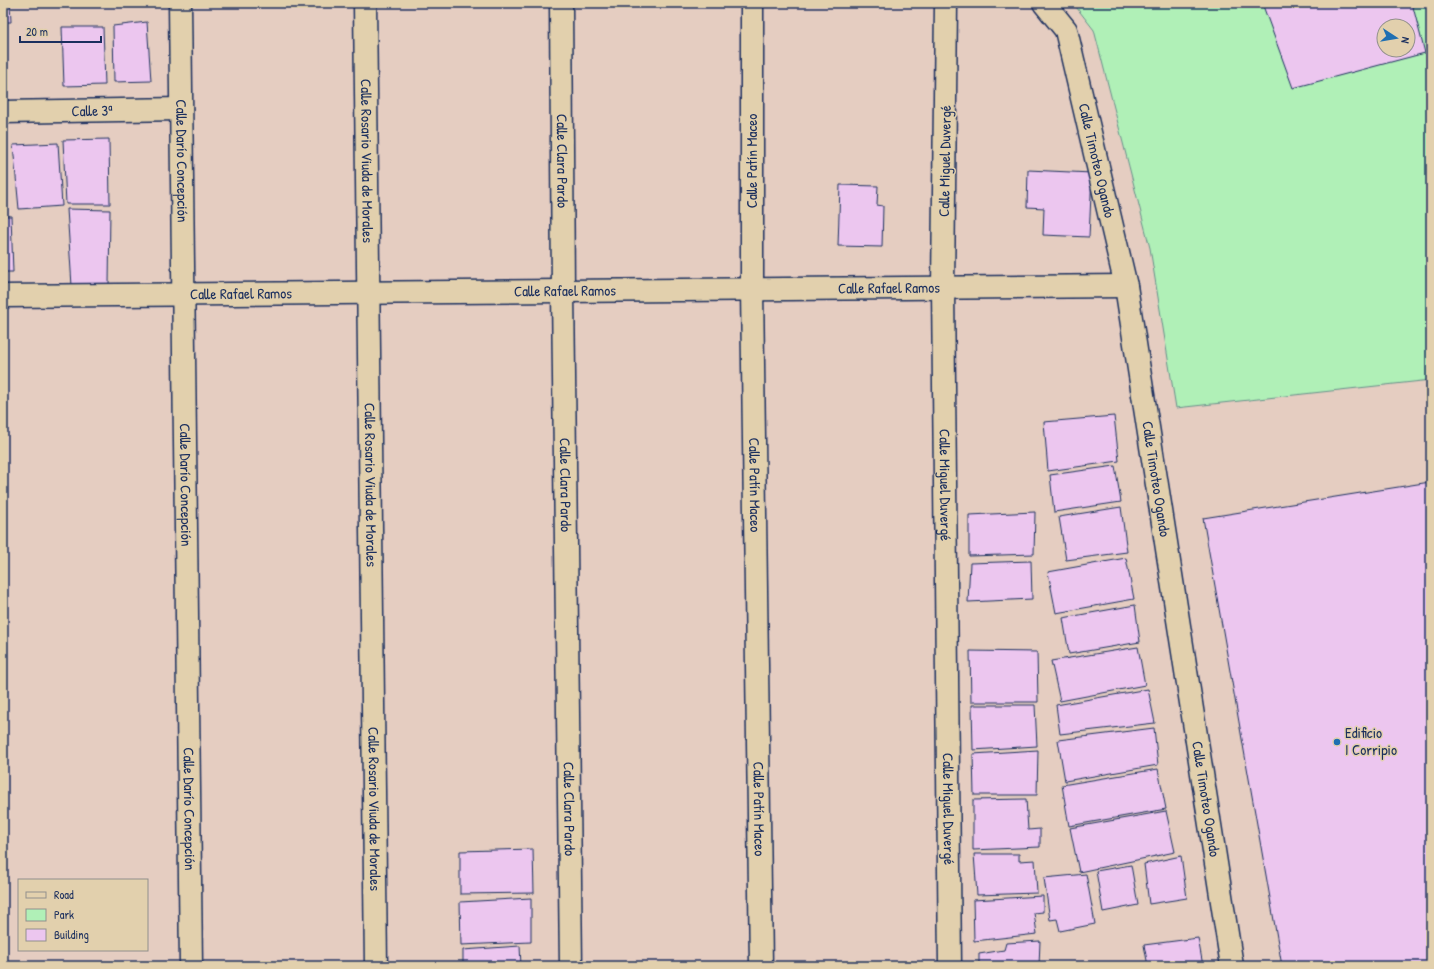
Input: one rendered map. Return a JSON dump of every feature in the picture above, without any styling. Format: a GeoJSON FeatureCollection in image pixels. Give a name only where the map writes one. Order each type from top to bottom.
{"type":"FeatureCollection","features":[{"type":"Feature","properties":{"kind":"street","name":"Calle Darío Concepción"},"geometry":{"type":"LineString","coordinates":[[180,3],[191,966]]}},
{"type":"Feature","properties":{"kind":"street","name":"Calle Rosario Viuda de Morales"},"geometry":{"type":"LineString","coordinates":[[365,3],[376,966]]}},
{"type":"Feature","properties":{"kind":"street","name":"Calle Clara Pardo"},"geometry":{"type":"LineString","coordinates":[[561,3],[571,966]]}},
{"type":"Feature","properties":{"kind":"street","name":"Calle Patín Maceo"},"geometry":{"type":"LineString","coordinates":[[752,3],[752,290],[761,966]]}},
{"type":"Feature","properties":{"kind":"street","name":"Calle Miguel Duvergé"},"geometry":{"type":"LineString","coordinates":[[946,3],[943,288],[950,966]]}},
{"type":"Feature","properties":{"kind":"street","name":"Calle Timoteo Ogando"},"geometry":{"type":"LineString","coordinates":[[1044,3],[1066,30],[1126,286],[1232,966]]}},
{"type":"Feature","properties":{"kind":"street","name":"Calle 3ª"},"geometry":{"type":"LineString","coordinates":[[3,112],[181,109]]}},
{"type":"Feature","properties":{"kind":"street","name":"Calle Rafael Ramos"},"geometry":{"type":"LineString","coordinates":[[3,296],[1126,286]]}},
{"type":"Feature","properties":{"kind":"green space"},"geometry":{"type":"Polygon","coordinates":[[[1073,3],[1431,3],[1431,380],[1176,408],[1150,248],[1094,30],[1073,3]]]}},
{"type":"Feature","properties":{"kind":"building"},"geometry":{"type":"Polygon","coordinates":[[[3,3],[10,3],[11,22],[3,22],[3,3]]]}},
{"type":"Feature","properties":{"kind":"building"},"geometry":{"type":"Polygon","coordinates":[[[1262,3],[1412,3],[1416,18],[1376,18],[1376,58],[1406,58],[1293,88],[1262,3]]]}},
{"type":"Feature","properties":{"kind":"building"},"geometry":{"type":"Polygon","coordinates":[[[1416,18],[1425,53],[1416,55],[1416,18]]]}},
{"type":"Feature","properties":{"kind":"building"},"geometry":{"type":"Polygon","coordinates":[[[147,22],[151,81],[114,82],[113,26],[147,22]]]}},
{"type":"Feature","properties":{"kind":"building"},"geometry":{"type":"Polygon","coordinates":[[[62,27],[103,27],[105,85],[64,86],[62,27]]]}},
{"type":"Feature","properties":{"kind":"building"},"geometry":{"type":"Polygon","coordinates":[[[109,139],[110,204],[66,204],[63,140],[109,139]]]}},
{"type":"Feature","properties":{"kind":"building"},"geometry":{"type":"Polygon","coordinates":[[[58,143],[62,206],[19,209],[13,145],[58,143]]]}},
{"type":"Feature","properties":{"kind":"building"},"geometry":{"type":"Polygon","coordinates":[[[1028,170],[1092,173],[1089,237],[1043,235],[1044,208],[1027,207],[1028,170]]]}},
{"type":"Feature","properties":{"kind":"building"},"geometry":{"type":"Polygon","coordinates":[[[840,185],[878,186],[877,205],[883,206],[882,247],[838,246],[840,185]]]}},
{"type":"Feature","properties":{"kind":"building"},"geometry":{"type":"Polygon","coordinates":[[[67,209],[110,210],[109,285],[72,286],[67,209]]]}},
{"type":"Feature","properties":{"kind":"building"},"geometry":{"type":"Polygon","coordinates":[[[3,216],[11,216],[13,272],[3,272],[3,216]]]}},
{"type":"Feature","properties":{"kind":"building"},"geometry":{"type":"Polygon","coordinates":[[[1114,416],[1119,461],[1048,471],[1044,422],[1114,416]]]}},
{"type":"Feature","properties":{"kind":"building"},"geometry":{"type":"Polygon","coordinates":[[[1115,466],[1121,502],[1054,512],[1050,475],[1115,466]]]}},
{"type":"Feature","properties":{"kind":"building","name":"Edificio I Corripio"},"geometry":{"type":"Polygon","coordinates":[[[1430,482],[1431,966],[1282,966],[1203,518],[1430,482]]]}},
{"type":"Feature","properties":{"kind":"building"},"geometry":{"type":"Polygon","coordinates":[[[1121,507],[1127,552],[1066,560],[1059,517],[1121,507]]]}},
{"type":"Feature","properties":{"kind":"building"},"geometry":{"type":"Polygon","coordinates":[[[1035,512],[1034,554],[969,556],[969,515],[1035,512]]]}},
{"type":"Feature","properties":{"kind":"building"},"geometry":{"type":"Polygon","coordinates":[[[1126,558],[1134,599],[1056,613],[1048,572],[1126,558]]]}},
{"type":"Feature","properties":{"kind":"building"},"geometry":{"type":"Polygon","coordinates":[[[1031,561],[1032,599],[968,602],[970,563],[1031,561]]]}},
{"type":"Feature","properties":{"kind":"building"},"geometry":{"type":"Polygon","coordinates":[[[1135,605],[1140,642],[1069,654],[1063,618],[1135,605]]]}},
{"type":"Feature","properties":{"kind":"building"},"geometry":{"type":"Polygon","coordinates":[[[1138,647],[1145,685],[1060,701],[1051,661],[1138,647]]]}},
{"type":"Feature","properties":{"kind":"building"},"geometry":{"type":"Polygon","coordinates":[[[970,651],[1037,652],[1038,702],[971,702],[970,651]]]}},
{"type":"Feature","properties":{"kind":"building"},"geometry":{"type":"Polygon","coordinates":[[[1148,689],[1155,723],[1060,734],[1056,705],[1148,689]]]}},
{"type":"Feature","properties":{"kind":"building"},"geometry":{"type":"Polygon","coordinates":[[[972,705],[1035,705],[1037,746],[973,750],[972,705]]]}},
{"type":"Feature","properties":{"kind":"building"},"geometry":{"type":"Polygon","coordinates":[[[1154,728],[1158,765],[1065,781],[1058,740],[1154,728]]]}},
{"type":"Feature","properties":{"kind":"building"},"geometry":{"type":"Polygon","coordinates":[[[1038,750],[1037,795],[974,795],[973,754],[1038,750]]]}},
{"type":"Feature","properties":{"kind":"building"},"geometry":{"type":"Polygon","coordinates":[[[1158,769],[1166,809],[1069,826],[1062,785],[1158,769]]]}},
{"type":"Feature","properties":{"kind":"building"},"geometry":{"type":"Polygon","coordinates":[[[1026,799],[1028,830],[1040,829],[1040,847],[973,850],[973,800],[1026,799]]]}},
{"type":"Feature","properties":{"kind":"building"},"geometry":{"type":"Polygon","coordinates":[[[1166,811],[1175,852],[1079,872],[1070,828],[1166,811]]]}},
{"type":"Feature","properties":{"kind":"building"},"geometry":{"type":"Polygon","coordinates":[[[533,849],[534,893],[460,894],[460,851],[533,849]]]}},
{"type":"Feature","properties":{"kind":"building"},"geometry":{"type":"Polygon","coordinates":[[[974,854],[1019,854],[1019,861],[1035,860],[1037,893],[977,895],[974,854]]]}},
{"type":"Feature","properties":{"kind":"building"},"geometry":{"type":"Polygon","coordinates":[[[1181,856],[1187,898],[1149,904],[1144,864],[1181,856]]]}},
{"type":"Feature","properties":{"kind":"building"},"geometry":{"type":"Polygon","coordinates":[[[1131,865],[1138,905],[1103,912],[1096,871],[1131,865]]]}},
{"type":"Feature","properties":{"kind":"building"},"geometry":{"type":"Polygon","coordinates":[[[1086,874],[1095,924],[1060,931],[1057,919],[1050,920],[1044,878],[1086,874]]]}},
{"type":"Feature","properties":{"kind":"building"},"geometry":{"type":"Polygon","coordinates":[[[1043,896],[1043,912],[1034,913],[1037,934],[974,941],[973,900],[1043,896]]]}},
{"type":"Feature","properties":{"kind":"building"},"geometry":{"type":"Polygon","coordinates":[[[531,898],[531,942],[461,945],[460,902],[531,898]]]}},
{"type":"Feature","properties":{"kind":"building"},"geometry":{"type":"Polygon","coordinates":[[[1198,938],[1203,966],[1148,966],[1144,945],[1198,938]]]}},
{"type":"Feature","properties":{"kind":"building"},"geometry":{"type":"Polygon","coordinates":[[[1040,941],[1039,966],[979,966],[979,954],[1004,950],[1006,943],[1040,941]]]}},
{"type":"Feature","properties":{"kind":"building"},"geometry":{"type":"Polygon","coordinates":[[[520,946],[521,966],[463,966],[463,950],[520,946]]]}},
{"type":"Feature","properties":{"kind":"place","name":"Edificio I Corripio"},"geometry":{"type":"Point","coordinates":[1337,742]}}]}
